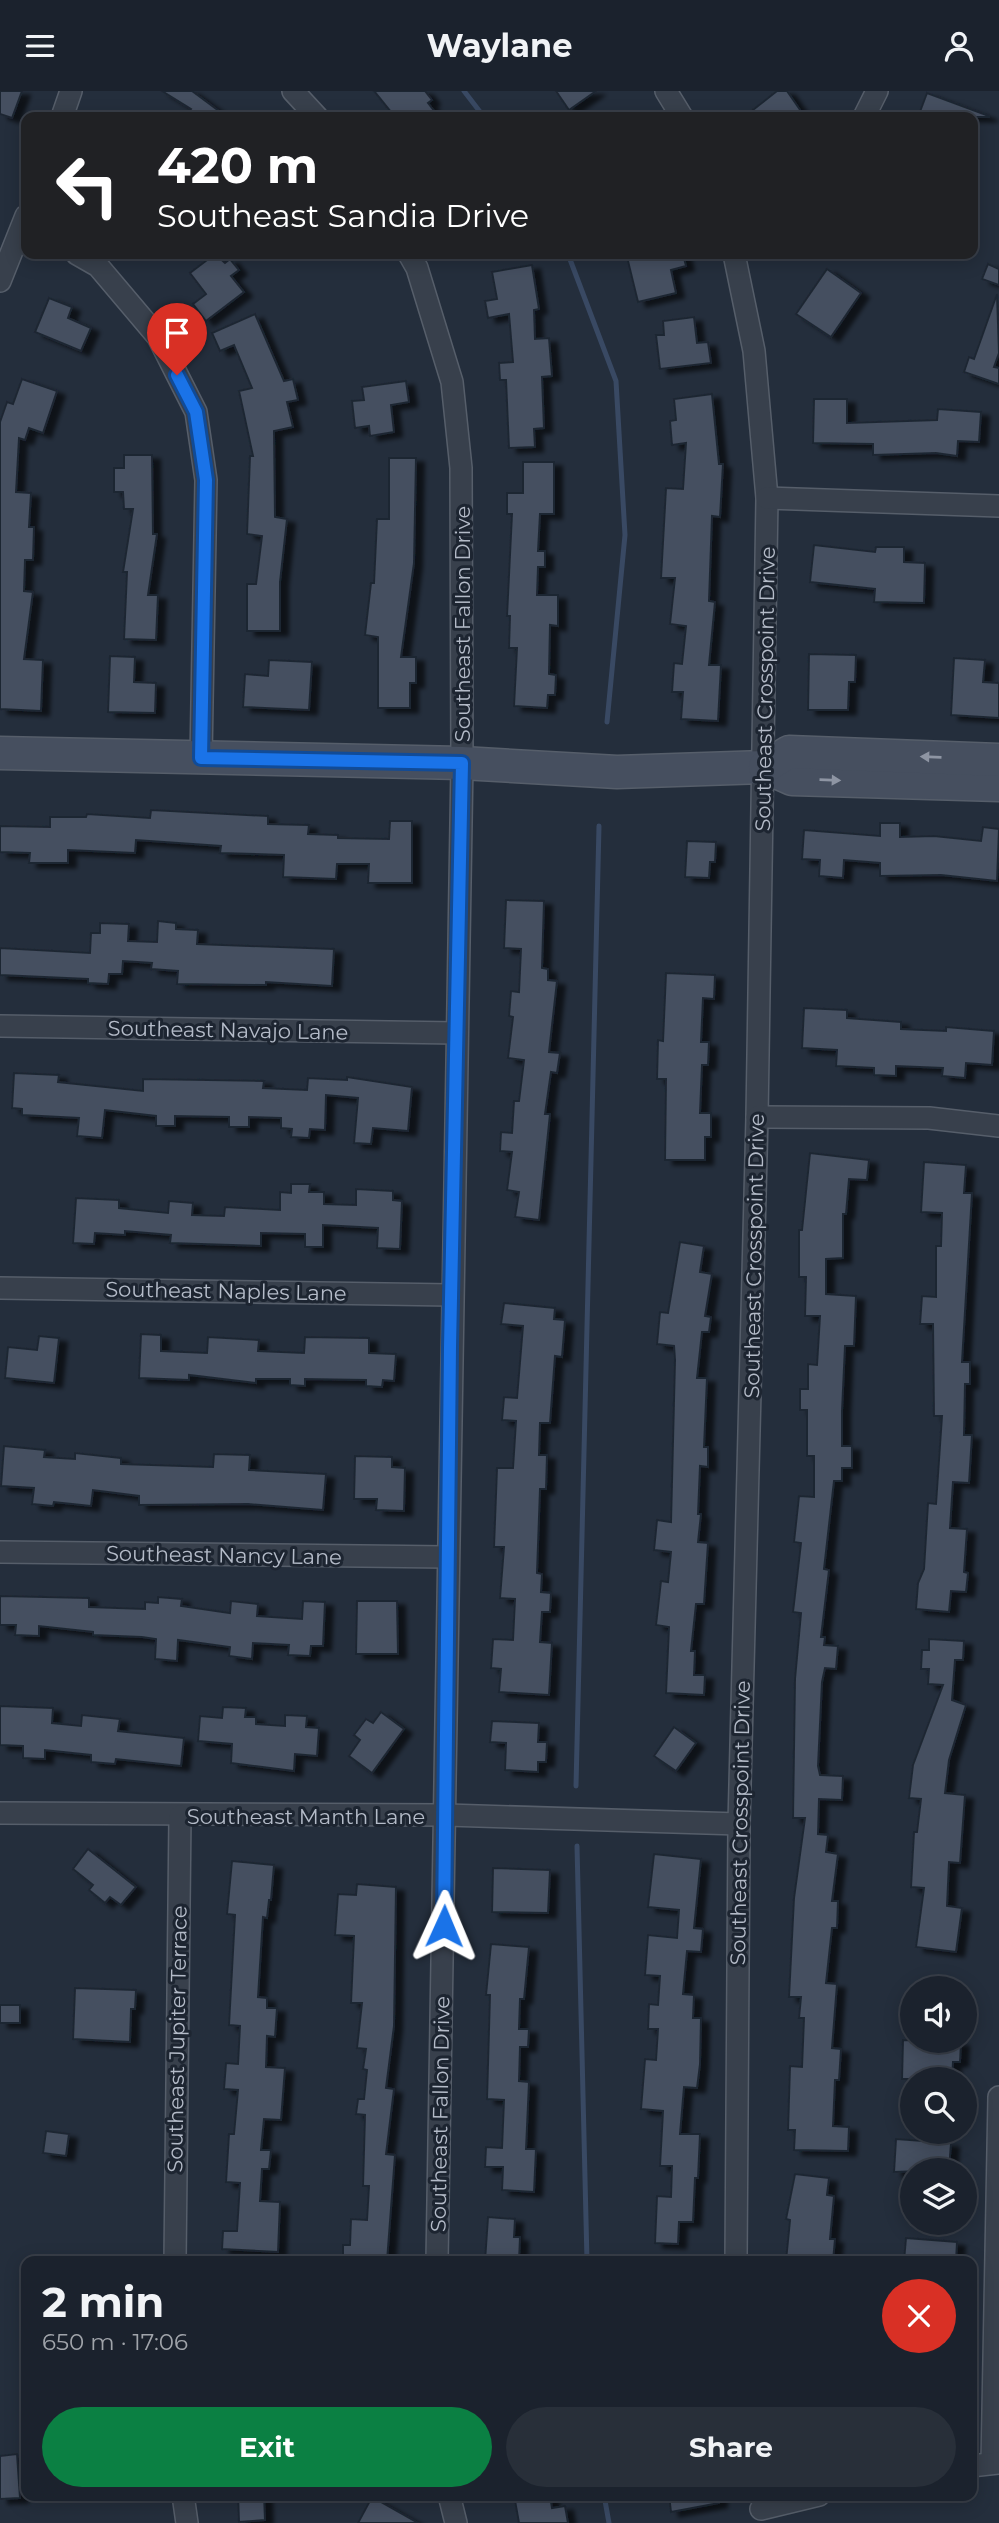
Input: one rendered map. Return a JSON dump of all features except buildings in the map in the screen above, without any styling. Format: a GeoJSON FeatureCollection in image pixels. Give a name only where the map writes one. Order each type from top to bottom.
{"type":"FeatureCollection","features":[{"type":"Feature","properties":{"kind":"street"},"geometry":{"type":"LineString","coordinates":[[64,112],[71,91]]}},
{"type":"Feature","properties":{"kind":"street"},"geometry":{"type":"LineString","coordinates":[[293,91],[312,112]]}},
{"type":"Feature","properties":{"kind":"street"},"geometry":{"type":"LineString","coordinates":[[666,91],[679,112]]}},
{"type":"Feature","properties":{"kind":"street"},"geometry":{"type":"LineString","coordinates":[[866,112],[877,91]]}},
{"type":"Feature","properties":{"kind":"street"},"geometry":{"type":"LineString","coordinates":[[0,281],[21,231]]}},
{"type":"Feature","properties":{"kind":"street"},"geometry":{"type":"LineString","coordinates":[[85,259],[98,267],[158,337],[196,412],[206,480],[201,758]]}},
{"type":"Feature","properties":{"kind":"street","name":"Southeast Fallon Drive"},"geometry":{"type":"LineString","coordinates":[[412,259],[452,382],[459,443],[462,763],[447,1557],[447,1815],[437,2256]]}},
{"type":"Feature","properties":{"kind":"street","name":"Southeast Crosspoint Drive"},"geometry":{"type":"LineString","coordinates":[[735,259],[754,351],[767,498],[765,767],[739,1825],[736,2256]]}},
{"type":"Feature","properties":{"kind":"street"},"geometry":{"type":"LineString","coordinates":[[767,498],[999,506]]}},
{"type":"Feature","properties":{"kind":"street"},"geometry":{"type":"LineString","coordinates":[[765,767],[789,752],[999,760]]}},
{"type":"Feature","properties":{"kind":"street"},"geometry":{"type":"LineString","coordinates":[[0,753],[462,763],[617,772],[765,767],[792,779],[999,785]]}},
{"type":"Feature","properties":{"kind":"street","name":"Southeast Navajo Lane"},"geometry":{"type":"LineString","coordinates":[[0,1026],[457,1033]]}},
{"type":"Feature","properties":{"kind":"street"},"geometry":{"type":"LineString","coordinates":[[757,1117],[929,1118],[999,1126]]}},
{"type":"Feature","properties":{"kind":"street","name":"Southeast Naples Lane"},"geometry":{"type":"LineString","coordinates":[[0,1288],[451,1294]]}},
{"type":"Feature","properties":{"kind":"street","name":"Southeast Nancy Lane"},"geometry":{"type":"LineString","coordinates":[[0,1552],[447,1557]]}},
{"type":"Feature","properties":{"kind":"street","name":"Southeast Manth Lane"},"geometry":{"type":"LineString","coordinates":[[0,1813],[180,1816],[447,1815],[739,1825]]}},
{"type":"Feature","properties":{"kind":"street","name":"Southeast Jupiter Terrace"},"geometry":{"type":"LineString","coordinates":[[175,2256],[180,1816]]}},
{"type":"Feature","properties":{"kind":"street"},"geometry":{"type":"LineString","coordinates":[[987,2464],[999,2097]]}},
{"type":"Feature","properties":{"kind":"street"},"geometry":{"type":"LineString","coordinates":[[184,2501],[187,2523]]}},
{"type":"Feature","properties":{"kind":"street"},"geometry":{"type":"LineString","coordinates":[[450,2501],[456,2523]]}},
{"type":"Feature","properties":{"kind":"street"},"geometry":{"type":"LineString","coordinates":[[760,2509],[794,2501]]}},
{"type":"Feature","properties":{"kind":"waterway"},"geometry":{"type":"LineString","coordinates":[[464,91],[480,112]]}},
{"type":"Feature","properties":{"kind":"waterway"},"geometry":{"type":"LineString","coordinates":[[570,259],[616,381],[625,535],[607,722]]}},
{"type":"Feature","properties":{"kind":"waterway"},"geometry":{"type":"LineString","coordinates":[[576,1786],[599,826]]}},
{"type":"Feature","properties":{"kind":"waterway"},"geometry":{"type":"LineString","coordinates":[[577,1846],[587,2256]]}},
{"type":"Feature","properties":{"kind":"waterway"},"geometry":{"type":"LineString","coordinates":[[605,2501],[609,2523]]}},
{"type":"Feature","properties":{"kind":"route"},"geometry":{"type":"LineString","coordinates":[[177,375],[196,412],[206,480],[201,758],[462,763],[450,1347],[444,1926]]}}]}
